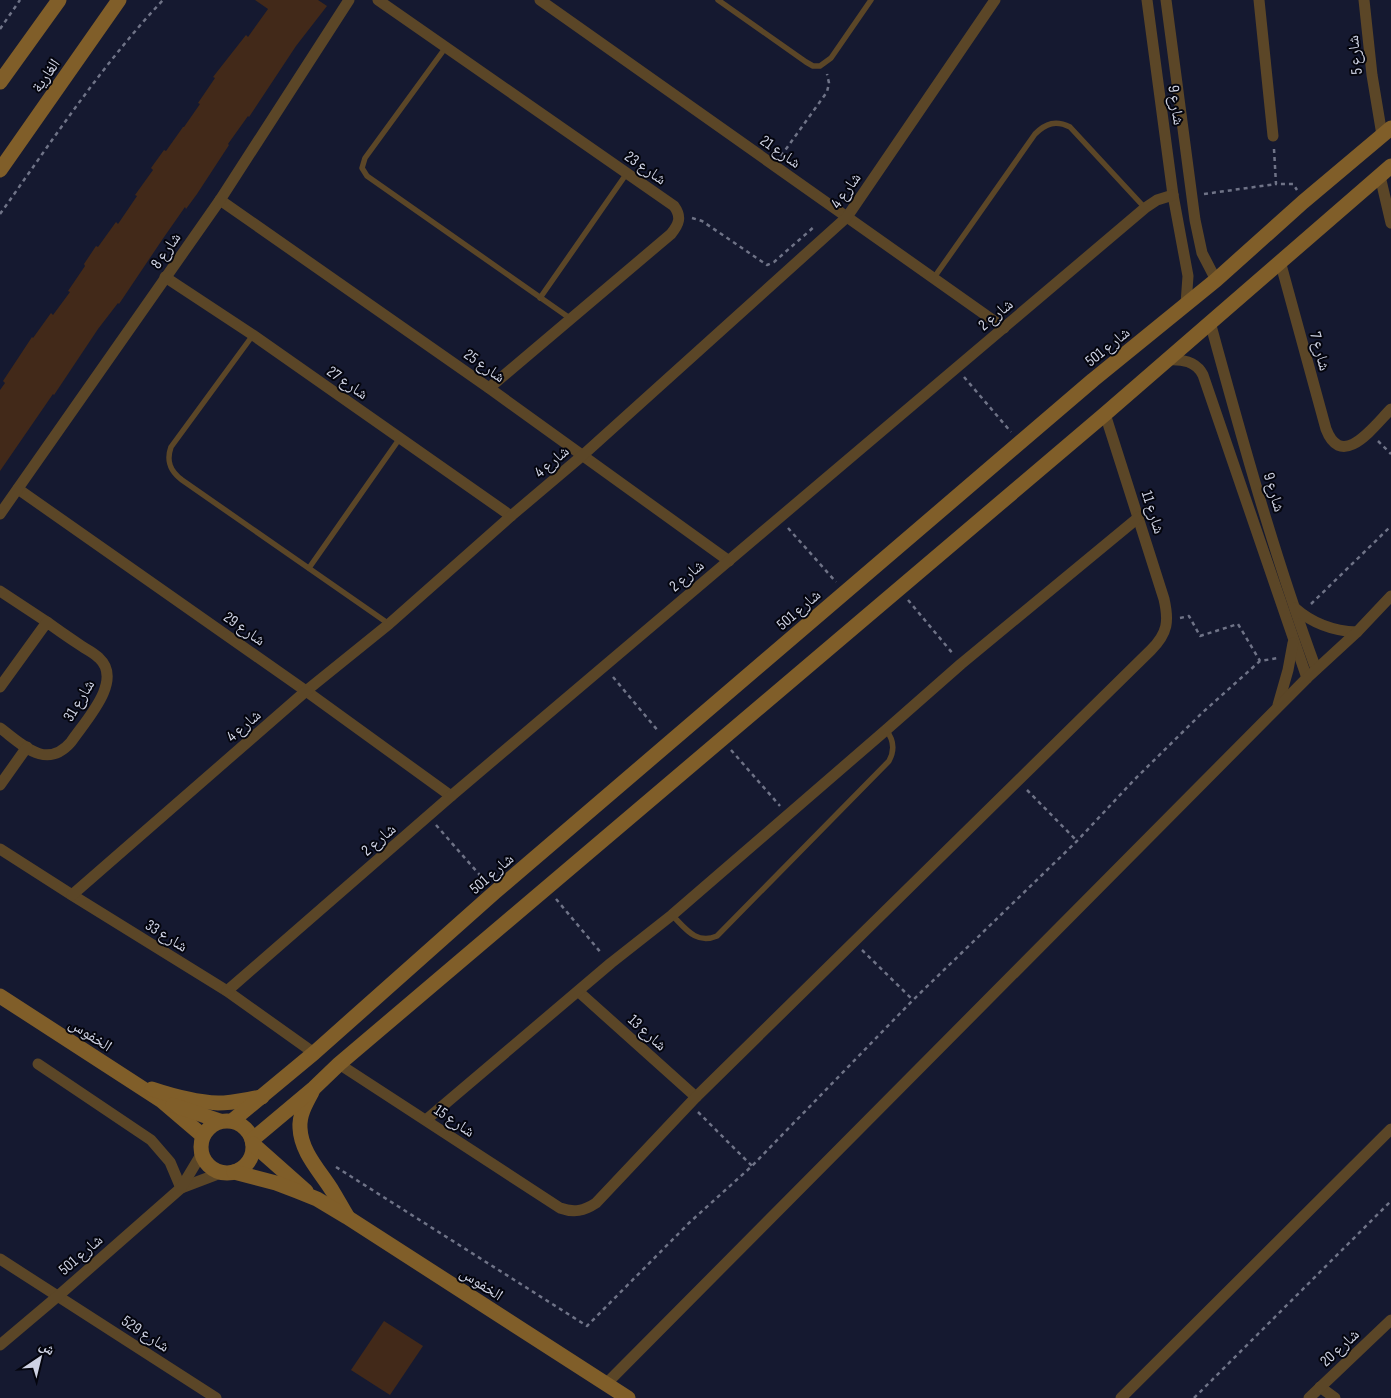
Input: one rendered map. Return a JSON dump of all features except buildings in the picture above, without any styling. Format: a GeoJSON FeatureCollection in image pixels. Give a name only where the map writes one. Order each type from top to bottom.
{"type":"FeatureCollection","features":[{"type":"Feature","properties":{"kind":"street","name":"الغارية"},"geometry":{"type":"LineString","coordinates":[[0,82],[59,0]]}},
{"type":"Feature","properties":{"kind":"street","name":"شارع 8"},"geometry":{"type":"LineString","coordinates":[[0,514],[220,200],[349,0]]}},
{"type":"Feature","properties":{"kind":"street","name":"شارع 23"},"geometry":{"type":"LineString","coordinates":[[378,0],[674,206],[679,214],[679,220]]}},
{"type":"Feature","properties":{"kind":"street","name":"شارع 21"},"geometry":{"type":"LineString","coordinates":[[540,0],[1004,328]]}},
{"type":"Feature","properties":{"kind":"street"},"geometry":{"type":"LineString","coordinates":[[1259,0],[1273,136]]}},
{"type":"Feature","properties":{"kind":"street","name":"شارع 5"},"geometry":{"type":"LineString","coordinates":[[1364,0],[1372,75],[1387,132]]}},
{"type":"Feature","properties":{"kind":"street","name":"الغارية"},"geometry":{"type":"LineString","coordinates":[[0,170],[120,1]]}},
{"type":"Feature","properties":{"kind":"street"},"geometry":{"type":"LineString","coordinates":[[1146,1],[1166,1]]}},
{"type":"Feature","properties":{"kind":"street","name":"شارع 9"},"geometry":{"type":"LineString","coordinates":[[1146,1],[1173,195],[1188,276],[1186,304]]}},
{"type":"Feature","properties":{"kind":"street","name":"شارع 9"},"geometry":{"type":"LineString","coordinates":[[1166,1],[1190,196],[1202,253],[1216,280]]}},
{"type":"Feature","properties":{"kind":"street","name":"شارع 4"},"geometry":{"type":"LineString","coordinates":[[72,896],[306,692],[389,624],[582,455],[847,217],[990,2]]}},
{"type":"Feature","properties":{"kind":"street","name":"شارع 501"},"geometry":{"type":"LineString","coordinates":[[226,1121],[263,1096],[314,1053],[495,892],[1020,443],[1216,280],[1387,132]]}},
{"type":"Feature","properties":{"kind":"street"},"geometry":{"type":"LineString","coordinates":[[1385,171],[1391,224]]}},
{"type":"Feature","properties":{"kind":"street"},"geometry":{"type":"LineString","coordinates":[[253,1142],[339,1064],[1105,414],[1385,171]]}},
{"type":"Feature","properties":{"kind":"street","name":"شارع 2"},"geometry":{"type":"LineString","coordinates":[[227,991],[451,796],[1145,208],[1157,200],[1173,195]]}},
{"type":"Feature","properties":{"kind":"street","name":"شارع 25"},"geometry":{"type":"LineString","coordinates":[[220,200],[489,388],[729,560]]}},
{"type":"Feature","properties":{"kind":"street"},"geometry":{"type":"LineString","coordinates":[[489,388],[671,234],[679,220]]}},
{"type":"Feature","properties":{"kind":"street","name":"شارع 7"},"geometry":{"type":"LineString","coordinates":[[1280,261],[1326,429],[1331,440],[1338,446],[1347,447],[1355,444],[1368,431]]}},
{"type":"Feature","properties":{"kind":"street","name":"شارع 27"},"geometry":{"type":"LineString","coordinates":[[165,277],[253,335],[511,516]]}},
{"type":"Feature","properties":{"kind":"street","name":"شارع 9"},"geometry":{"type":"LineString","coordinates":[[1210,322],[1253,478],[1316,669]]}},
{"type":"Feature","properties":{"kind":"street","name":"شارع 9"},"geometry":{"type":"LineString","coordinates":[[1167,360],[1177,359],[1188,362],[1196,366],[1203,376],[1306,678]]}},
{"type":"Feature","properties":{"kind":"street"},"geometry":{"type":"LineString","coordinates":[[1368,431],[1391,409]]}},
{"type":"Feature","properties":{"kind":"street","name":"شارع 11"},"geometry":{"type":"LineString","coordinates":[[1105,414],[1164,599],[1168,622]]}},
{"type":"Feature","properties":{"kind":"street","name":"شارع 29"},"geometry":{"type":"LineString","coordinates":[[18,489],[451,796]]}},
{"type":"Feature","properties":{"kind":"street"},"geometry":{"type":"LineString","coordinates":[[426,1120],[611,963],[672,915],[961,664],[1139,517]]}},
{"type":"Feature","properties":{"kind":"street","name":"شارع 31"},"geometry":{"type":"LineString","coordinates":[[0,591],[99,658],[106,667],[108,677],[107,688],[65,748],[50,755],[42,755],[34,752],[0,728]]}},
{"type":"Feature","properties":{"kind":"street"},"geometry":{"type":"LineString","coordinates":[[606,1384],[1306,678],[1357,632],[1391,596]]}},
{"type":"Feature","properties":{"kind":"street"},"geometry":{"type":"LineString","coordinates":[[1297,610],[1314,622],[1328,628],[1357,632]]}},
{"type":"Feature","properties":{"kind":"street"},"geometry":{"type":"LineString","coordinates":[[0,687],[47,622]]}},
{"type":"Feature","properties":{"kind":"street","name":"شارع 15"},"geometry":{"type":"LineString","coordinates":[[339,1064],[553,1204],[575,1211],[590,1207],[596,1203],[692,1100],[1157,644],[1166,630],[1168,622]]}},
{"type":"Feature","properties":{"kind":"street"},"geometry":{"type":"LineString","coordinates":[[1276,710],[1285,683],[1294,642]]}},
{"type":"Feature","properties":{"kind":"street"},"geometry":{"type":"LineString","coordinates":[[0,785],[27,747]]}},
{"type":"Feature","properties":{"kind":"street","name":"شارع 33"},"geometry":{"type":"LineString","coordinates":[[0,849],[72,896],[227,991],[314,1053]]}},
{"type":"Feature","properties":{"kind":"street","name":"شارع 13"},"geometry":{"type":"LineString","coordinates":[[579,992],[692,1100]]}},
{"type":"Feature","properties":{"kind":"street","name":"الخفوس"},"geometry":{"type":"LineString","coordinates":[[0,996],[136,1083],[162,1101],[203,1136]]}},
{"type":"Feature","properties":{"kind":"street"},"geometry":{"type":"LineString","coordinates":[[38,1064],[151,1140],[170,1162],[181,1188]]}},
{"type":"Feature","properties":{"kind":"street"},"geometry":{"type":"LineString","coordinates":[[136,1083],[169,1094],[204,1102],[231,1102],[263,1096]]}},
{"type":"Feature","properties":{"kind":"street"},"geometry":{"type":"LineString","coordinates":[[314,1088],[301,1118],[302,1141],[310,1160],[334,1193],[347,1217]]}},
{"type":"Feature","properties":{"kind":"street","name":"الخفوس"},"geometry":{"type":"LineString","coordinates":[[162,1101],[226,1121]]}},
{"type":"Feature","properties":{"kind":"street"},"geometry":{"type":"LineString","coordinates":[[226,1121],[247,1129],[253,1142],[251,1158],[241,1169],[228,1172],[212,1168],[207,1164],[202,1154],[201,1142],[203,1136],[210,1127],[226,1121]]}},
{"type":"Feature","properties":{"kind":"street"},"geometry":{"type":"LineString","coordinates":[[1121,1398],[1391,1129]]}},
{"type":"Feature","properties":{"kind":"street","name":"الخفوس"},"geometry":{"type":"LineString","coordinates":[[253,1142],[317,1199],[628,1398]]}},
{"type":"Feature","properties":{"kind":"street","name":"شارع 501"},"geometry":{"type":"LineString","coordinates":[[0,1345],[181,1188],[202,1154]]}},
{"type":"Feature","properties":{"kind":"street","name":"شارع 501"},"geometry":{"type":"LineString","coordinates":[[181,1188],[228,1172]]}},
{"type":"Feature","properties":{"kind":"street","name":"الخفوس"},"geometry":{"type":"LineString","coordinates":[[228,1172],[276,1184],[317,1199]]}},
{"type":"Feature","properties":{"kind":"street","name":"شارع 529"},"geometry":{"type":"LineString","coordinates":[[0,1259],[216,1398]]}},
{"type":"Feature","properties":{"kind":"street","name":"شارع 20"},"geometry":{"type":"LineString","coordinates":[[1309,1398],[1391,1320]]}},
{"type":"Feature","properties":{"kind":"street"},"geometry":{"type":"LineString","coordinates":[[1320,1387],[1335,1398]]}},
{"type":"Feature","properties":{"kind":"lane"},"geometry":{"type":"LineString","coordinates":[[718,0],[813,66],[820,66],[831,58],[871,0]]}},
{"type":"Feature","properties":{"kind":"lane"},"geometry":{"type":"LineString","coordinates":[[446,46],[364,158],[362,168],[367,176],[571,319]]}},
{"type":"Feature","properties":{"kind":"lane"},"geometry":{"type":"LineString","coordinates":[[933,279],[1035,134],[1046,124],[1063,123],[1079,134],[1145,208]]}},
{"type":"Feature","properties":{"kind":"lane"},"geometry":{"type":"LineString","coordinates":[[540,298],[627,174]]}},
{"type":"Feature","properties":{"kind":"lane"},"geometry":{"type":"LineString","coordinates":[[253,335],[171,446],[169,462],[176,475],[389,624]]}},
{"type":"Feature","properties":{"kind":"lane"},"geometry":{"type":"LineString","coordinates":[[310,568],[400,438]]}},
{"type":"Feature","properties":{"kind":"lane"},"geometry":{"type":"LineString","coordinates":[[672,915],[693,936],[705,939],[717,936],[889,761],[892,755],[893,742],[886,730]]}},
{"type":"Feature","properties":{"kind":"path"},"geometry":{"type":"LineString","coordinates":[[0,29],[20,0]]}},
{"type":"Feature","properties":{"kind":"path"},"geometry":{"type":"LineString","coordinates":[[0,214],[85,93],[121,46],[162,0]]}},
{"type":"Feature","properties":{"kind":"path"},"geometry":{"type":"LineString","coordinates":[[775,166],[827,92],[829,83],[827,75],[820,66]]}},
{"type":"Feature","properties":{"kind":"path"},"geometry":{"type":"LineString","coordinates":[[1273,136],[1276,184]]}},
{"type":"Feature","properties":{"kind":"path"},"geometry":{"type":"LineString","coordinates":[[1190,196],[1276,184],[1293,184],[1304,202]]}},
{"type":"Feature","properties":{"kind":"path"},"geometry":{"type":"LineString","coordinates":[[679,220],[691,218],[702,221],[767,266],[818,224]]}},
{"type":"Feature","properties":{"kind":"path"},"geometry":{"type":"LineString","coordinates":[[956,368],[1020,443]]}},
{"type":"Feature","properties":{"kind":"path"},"geometry":{"type":"LineString","coordinates":[[1368,431],[1391,454]]}},
{"type":"Feature","properties":{"kind":"path"},"geometry":{"type":"LineString","coordinates":[[778,518],[846,592]]}},
{"type":"Feature","properties":{"kind":"path"},"geometry":{"type":"LineString","coordinates":[[1297,610],[1391,526]]}},
{"type":"Feature","properties":{"kind":"path"},"geometry":{"type":"LineString","coordinates":[[899,589],[961,664]]}},
{"type":"Feature","properties":{"kind":"path"},"geometry":{"type":"LineString","coordinates":[[1168,622],[1189,616],[1200,636],[1238,624],[1260,661]]}},
{"type":"Feature","properties":{"kind":"path"},"geometry":{"type":"LineString","coordinates":[[330,1164],[587,1326],[690,1222],[752,1166],[913,1000],[1077,841],[1134,780],[1195,720],[1260,661],[1291,656]]}},
{"type":"Feature","properties":{"kind":"path"},"geometry":{"type":"LineString","coordinates":[[604,666],[669,743]]}},
{"type":"Feature","properties":{"kind":"path"},"geometry":{"type":"LineString","coordinates":[[722,739],[787,815]]}},
{"type":"Feature","properties":{"kind":"path"},"geometry":{"type":"LineString","coordinates":[[1018,780],[1077,841]]}},
{"type":"Feature","properties":{"kind":"path"},"geometry":{"type":"LineString","coordinates":[[429,816],[495,892]]}},
{"type":"Feature","properties":{"kind":"path"},"geometry":{"type":"LineString","coordinates":[[547,888],[611,963]]}},
{"type":"Feature","properties":{"kind":"path"},"geometry":{"type":"LineString","coordinates":[[854,942],[913,1000]]}},
{"type":"Feature","properties":{"kind":"path"},"geometry":{"type":"LineString","coordinates":[[692,1100],[752,1166]]}},
{"type":"Feature","properties":{"kind":"path"},"geometry":{"type":"LineString","coordinates":[[1194,1398],[1391,1202]]}}]}
